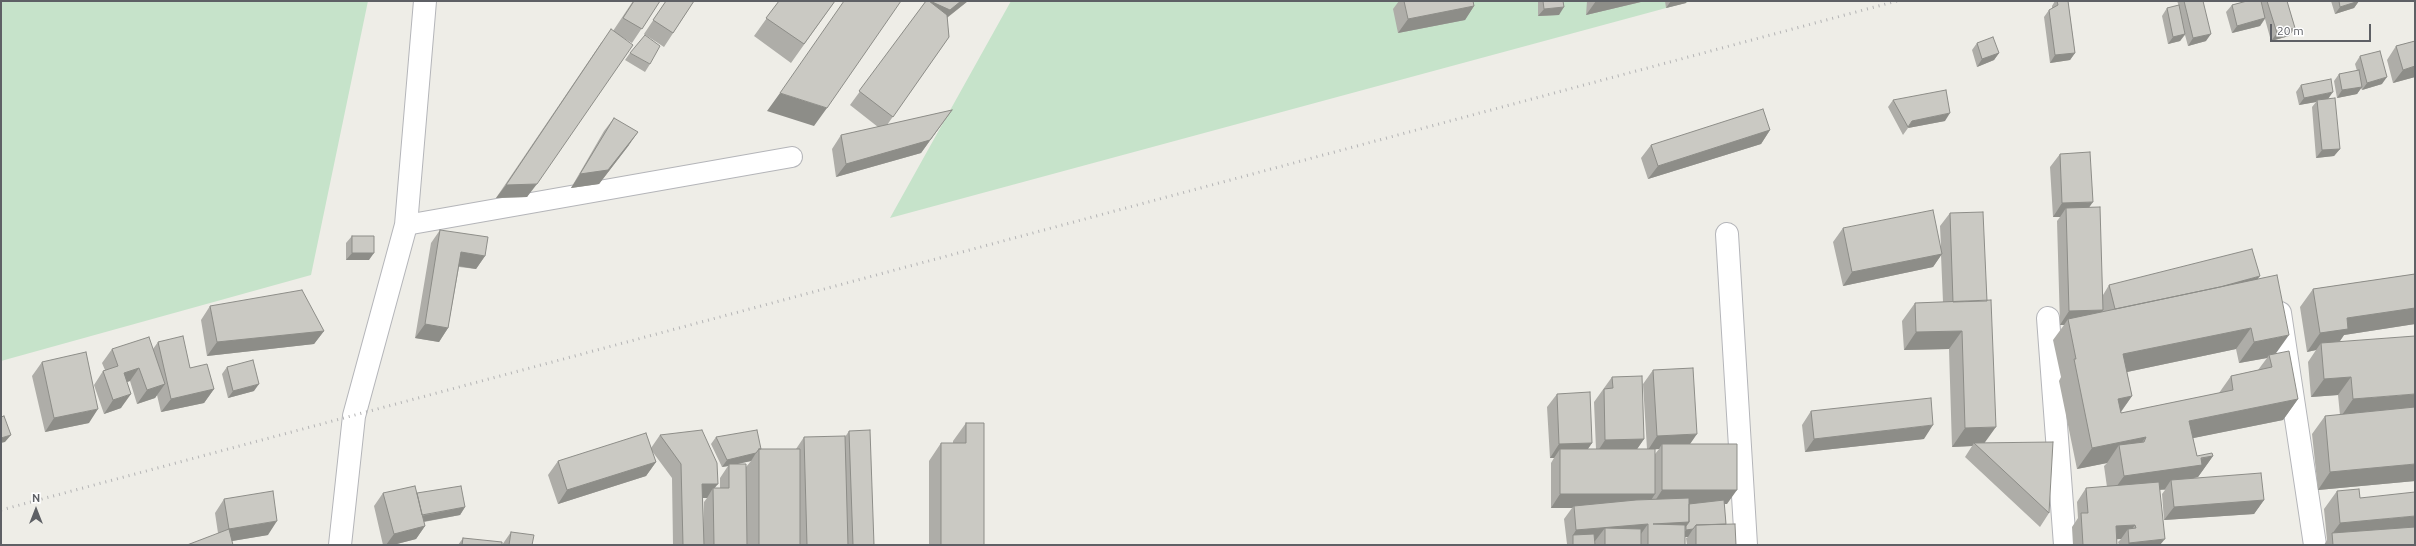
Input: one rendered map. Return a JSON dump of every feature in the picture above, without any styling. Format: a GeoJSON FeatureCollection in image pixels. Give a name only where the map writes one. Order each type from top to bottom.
{"type":"FeatureCollection","features":[{"type":"Feature","properties":{"kind":"street"},"geometry":{"type":"LineString","coordinates":[[340,545],[354,416],[406,225],[425,1]]}},
{"type":"Feature","properties":{"kind":"street"},"geometry":{"type":"LineString","coordinates":[[1727,234],[1746,545]]}},
{"type":"Feature","properties":{"kind":"street"},"geometry":{"type":"LineString","coordinates":[[2277,289],[2315,545]]}},
{"type":"Feature","properties":{"kind":"street"},"geometry":{"type":"LineString","coordinates":[[2048,318],[2065,545]]}},
{"type":"Feature","properties":{"kind":"lane"},"geometry":{"type":"LineString","coordinates":[[406,225],[792,157]]}},
{"type":"Feature","properties":{"kind":"green space"},"geometry":{"type":"Polygon","coordinates":[[[1,1],[368,1],[311,275],[1,361],[1,1]]]}},
{"type":"Feature","properties":{"kind":"green space"},"geometry":{"type":"Polygon","coordinates":[[[1011,1],[1692,1],[890,218],[1011,1]]]}},
{"type":"Feature","properties":{"kind":"building"},"geometry":{"type":"Polygon","coordinates":[[[634,1],[660,1],[642,29],[623,18],[634,1]]]}},
{"type":"Feature","properties":{"kind":"building"},"geometry":{"type":"Polygon","coordinates":[[[666,1],[694,1],[673,33],[653,20],[666,1]]]}},
{"type":"Feature","properties":{"kind":"building"},"geometry":{"type":"Polygon","coordinates":[[[779,1],[835,1],[804,44],[766,18],[779,1]]]}},
{"type":"Feature","properties":{"kind":"building"},"geometry":{"type":"Polygon","coordinates":[[[844,1],[901,1],[827,108],[780,93],[844,1]]]}},
{"type":"Feature","properties":{"kind":"building"},"geometry":{"type":"Polygon","coordinates":[[[926,1],[929,1],[947,15],[949,37],[893,117],[859,91],[926,1]]]}},
{"type":"Feature","properties":{"kind":"building"},"geometry":{"type":"Polygon","coordinates":[[[930,1],[961,1],[950,10],[930,1]]]}},
{"type":"Feature","properties":{"kind":"building"},"geometry":{"type":"Polygon","coordinates":[[[1404,1],[1473,1],[1474,6],[1408,19],[1404,1]]]}},
{"type":"Feature","properties":{"kind":"building"},"geometry":{"type":"Polygon","coordinates":[[[1543,1],[1563,1],[1564,7],[1544,9],[1543,1]]]}},
{"type":"Feature","properties":{"kind":"building"},"geometry":{"type":"Polygon","coordinates":[[[2057,1],[2068,1],[2075,53],[2055,55],[2049,10],[2058,5],[2057,1]]]}},
{"type":"Feature","properties":{"kind":"building"},"geometry":{"type":"Polygon","coordinates":[[[2184,1],[2203,1],[2211,34],[2193,38],[2184,1]]]}},
{"type":"Feature","properties":{"kind":"building"},"geometry":{"type":"Polygon","coordinates":[[[2247,1],[2261,1],[2265,18],[2237,26],[2232,5],[2247,1]]]}},
{"type":"Feature","properties":{"kind":"building"},"geometry":{"type":"Polygon","coordinates":[[[2267,1],[2287,1],[2295,28],[2277,33],[2267,1]]]}},
{"type":"Feature","properties":{"kind":"building"},"geometry":{"type":"Polygon","coordinates":[[[2339,1],[2359,1],[2340,7],[2339,1]]]}},
{"type":"Feature","properties":{"kind":"building"},"geometry":{"type":"Polygon","coordinates":[[[2179,5],[2185,34],[2173,37],[2167,8],[2179,5]]]}},
{"type":"Feature","properties":{"kind":"building"},"geometry":{"type":"Polygon","coordinates":[[[611,29],[633,45],[537,184],[506,185],[611,29]]]}},
{"type":"Feature","properties":{"kind":"building"},"geometry":{"type":"Polygon","coordinates":[[[645,35],[660,46],[650,64],[630,53],[645,35]]]}},
{"type":"Feature","properties":{"kind":"building"},"geometry":{"type":"Polygon","coordinates":[[[1993,37],[1999,53],[1982,59],[1977,43],[1993,37]]]}},
{"type":"Feature","properties":{"kind":"building"},"geometry":{"type":"Polygon","coordinates":[[[2415,41],[2415,66],[2403,70],[2396,46],[2415,41]]]}},
{"type":"Feature","properties":{"kind":"building"},"geometry":{"type":"Polygon","coordinates":[[[2380,51],[2387,77],[2367,83],[2360,56],[2380,51]]]}},
{"type":"Feature","properties":{"kind":"building"},"geometry":{"type":"Polygon","coordinates":[[[2359,70],[2362,87],[2342,90],[2339,74],[2359,70]]]}},
{"type":"Feature","properties":{"kind":"building"},"geometry":{"type":"Polygon","coordinates":[[[2331,79],[2333,92],[2304,98],[2301,85],[2331,79]]]}},
{"type":"Feature","properties":{"kind":"building"},"geometry":{"type":"Polygon","coordinates":[[[1946,90],[1950,113],[1912,121],[1908,127],[1893,100],[1946,90]]]}},
{"type":"Feature","properties":{"kind":"building"},"geometry":{"type":"Polygon","coordinates":[[[2335,98],[2340,149],[2322,150],[2317,100],[2335,98]]]}},
{"type":"Feature","properties":{"kind":"building"},"geometry":{"type":"Polygon","coordinates":[[[1763,109],[1770,130],[1658,166],[1651,145],[1763,109]]]}},
{"type":"Feature","properties":{"kind":"building"},"geometry":{"type":"Polygon","coordinates":[[[952,110],[930,140],[846,164],[841,135],[952,110]]]}},
{"type":"Feature","properties":{"kind":"building"},"geometry":{"type":"Polygon","coordinates":[[[614,118],[638,132],[608,170],[580,174],[614,118]]]}},
{"type":"Feature","properties":{"kind":"building"},"geometry":{"type":"Polygon","coordinates":[[[2090,152],[2093,202],[2062,203],[2060,154],[2090,152]]]}},
{"type":"Feature","properties":{"kind":"building"},"geometry":{"type":"Polygon","coordinates":[[[2100,207],[2103,310],[2069,311],[2066,208],[2100,207]]]}},
{"type":"Feature","properties":{"kind":"building"},"geometry":{"type":"Polygon","coordinates":[[[1933,210],[1942,254],[1852,272],[1843,228],[1933,210]]]}},
{"type":"Feature","properties":{"kind":"building"},"geometry":{"type":"Polygon","coordinates":[[[1983,212],[1987,301],[1953,302],[1950,213],[1983,212]]]}},
{"type":"Feature","properties":{"kind":"building"},"geometry":{"type":"Polygon","coordinates":[[[440,230],[488,237],[485,256],[461,252],[448,328],[425,324],[440,230]]]}},
{"type":"Feature","properties":{"kind":"building"},"geometry":{"type":"Polygon","coordinates":[[[352,236],[374,236],[374,253],[352,253],[352,236]]]}},
{"type":"Feature","properties":{"kind":"building"},"geometry":{"type":"Polygon","coordinates":[[[2252,249],[2260,276],[2220,287],[2115,309],[2109,285],[2252,249]]]}},
{"type":"Feature","properties":{"kind":"building"},"geometry":{"type":"Polygon","coordinates":[[[2415,274],[2415,308],[2347,318],[2348,329],[2320,333],[2313,289],[2415,274]]]}},
{"type":"Feature","properties":{"kind":"building"},"geometry":{"type":"Polygon","coordinates":[[[2277,275],[2289,335],[2254,342],[2251,328],[2123,354],[2132,396],[2118,399],[2121,413],[2233,390],[2231,376],[2272,367],[2269,355],[2289,351],[2298,399],[2189,421],[2197,456],[2212,453],[2213,456],[2201,458],[2202,465],[2124,476],[2119,445],[2144,442],[2146,437],[2092,448],[2074,359],[2076,359],[2068,319],[2277,275]]]}},
{"type":"Feature","properties":{"kind":"building"},"geometry":{"type":"Polygon","coordinates":[[[302,290],[324,331],[217,342],[210,306],[302,290]]]}},
{"type":"Feature","properties":{"kind":"building"},"geometry":{"type":"Polygon","coordinates":[[[1991,300],[1996,427],[1965,428],[1962,331],[1916,332],[1915,303],[1991,300]]]}},
{"type":"Feature","properties":{"kind":"building"},"geometry":{"type":"Polygon","coordinates":[[[183,336],[190,368],[207,364],[214,389],[171,399],[158,342],[183,336]]]}},
{"type":"Feature","properties":{"kind":"building"},"geometry":{"type":"Polygon","coordinates":[[[2415,336],[2415,394],[2353,399],[2351,377],[2324,379],[2321,343],[2415,336]]]}},
{"type":"Feature","properties":{"kind":"building"},"geometry":{"type":"Polygon","coordinates":[[[149,337],[165,384],[147,390],[139,368],[124,373],[131,394],[113,400],[103,371],[118,366],[112,349],[149,337]]]}},
{"type":"Feature","properties":{"kind":"building"},"geometry":{"type":"Polygon","coordinates":[[[86,352],[98,409],[54,418],[42,362],[86,352]]]}},
{"type":"Feature","properties":{"kind":"building"},"geometry":{"type":"Polygon","coordinates":[[[253,360],[259,384],[233,391],[227,367],[253,360]]]}},
{"type":"Feature","properties":{"kind":"building"},"geometry":{"type":"Polygon","coordinates":[[[1693,368],[1697,434],[1657,436],[1653,370],[1693,368]]]}},
{"type":"Feature","properties":{"kind":"building"},"geometry":{"type":"Polygon","coordinates":[[[1642,376],[1644,439],[1605,440],[1604,389],[1613,388],[1612,377],[1642,376]]]}},
{"type":"Feature","properties":{"kind":"building"},"geometry":{"type":"Polygon","coordinates":[[[1590,392],[1592,443],[1559,444],[1557,394],[1590,392]]]}},
{"type":"Feature","properties":{"kind":"building"},"geometry":{"type":"Polygon","coordinates":[[[1931,398],[1933,425],[1814,439],[1811,411],[1931,398]]]}},
{"type":"Feature","properties":{"kind":"building"},"geometry":{"type":"Polygon","coordinates":[[[2415,407],[2415,464],[2330,472],[2325,416],[2415,407]]]}},
{"type":"Feature","properties":{"kind":"building"},"geometry":{"type":"Polygon","coordinates":[[[4,416],[11,435],[1,438],[1,417],[4,416]]]}},
{"type":"Feature","properties":{"kind":"building"},"geometry":{"type":"Polygon","coordinates":[[[966,423],[984,423],[984,545],[941,545],[941,443],[966,443],[966,423]]]}},
{"type":"Feature","properties":{"kind":"building"},"geometry":{"type":"Polygon","coordinates":[[[702,430],[717,463],[718,484],[702,484],[704,545],[683,545],[681,464],[660,435],[702,430]]]}},
{"type":"Feature","properties":{"kind":"building"},"geometry":{"type":"Polygon","coordinates":[[[757,430],[761,449],[759,449],[756,453],[727,460],[716,437],[757,430]]]}},
{"type":"Feature","properties":{"kind":"building"},"geometry":{"type":"Polygon","coordinates":[[[870,430],[874,545],[853,545],[849,431],[870,430]]]}},
{"type":"Feature","properties":{"kind":"building"},"geometry":{"type":"Polygon","coordinates":[[[646,433],[656,462],[567,490],[558,461],[646,433]]]}},
{"type":"Feature","properties":{"kind":"building"},"geometry":{"type":"Polygon","coordinates":[[[845,436],[848,545],[807,545],[804,437],[845,436]]]}},
{"type":"Feature","properties":{"kind":"building"},"geometry":{"type":"Polygon","coordinates":[[[2053,442],[2049,513],[1974,443],[2053,442]]]}},
{"type":"Feature","properties":{"kind":"building"},"geometry":{"type":"Polygon","coordinates":[[[1662,444],[1737,444],[1737,490],[1662,490],[1662,444]]]}},
{"type":"Feature","properties":{"kind":"building"},"geometry":{"type":"Polygon","coordinates":[[[759,449],[800,449],[800,545],[759,545],[759,449]]]}},
{"type":"Feature","properties":{"kind":"building"},"geometry":{"type":"Polygon","coordinates":[[[1560,449],[1655,449],[1655,494],[1560,494],[1560,449]]]}},
{"type":"Feature","properties":{"kind":"building"},"geometry":{"type":"Polygon","coordinates":[[[729,464],[746,464],[747,545],[714,545],[713,488],[729,488],[729,464]]]}},
{"type":"Feature","properties":{"kind":"building"},"geometry":{"type":"Polygon","coordinates":[[[2261,473],[2264,500],[2174,507],[2171,480],[2261,473]]]}},
{"type":"Feature","properties":{"kind":"building"},"geometry":{"type":"Polygon","coordinates":[[[2159,482],[2165,539],[2129,543],[2128,529],[2136,528],[2135,525],[2116,526],[2117,545],[2083,545],[2081,513],[2088,513],[2086,488],[2159,482]]]}},
{"type":"Feature","properties":{"kind":"building"},"geometry":{"type":"Polygon","coordinates":[[[415,486],[425,526],[394,534],[383,493],[415,486]]]}},
{"type":"Feature","properties":{"kind":"building"},"geometry":{"type":"Polygon","coordinates":[[[461,486],[465,507],[422,515],[417,493],[461,486]]]}},
{"type":"Feature","properties":{"kind":"building"},"geometry":{"type":"Polygon","coordinates":[[[2359,489],[2360,498],[2415,492],[2415,516],[2340,523],[2337,491],[2359,489]]]}},
{"type":"Feature","properties":{"kind":"building"},"geometry":{"type":"Polygon","coordinates":[[[273,491],[277,521],[229,529],[224,499],[273,491]]]}},
{"type":"Feature","properties":{"kind":"building"},"geometry":{"type":"Polygon","coordinates":[[[1689,498],[1689,522],[1653,524],[1685,525],[1685,545],[1648,545],[1648,524],[1576,530],[1574,506],[1636,500],[1689,498]]]}},
{"type":"Feature","properties":{"kind":"building"},"geometry":{"type":"Polygon","coordinates":[[[1724,500],[1726,524],[1696,525],[1693,529],[1686,530],[1686,526],[1689,522],[1689,504],[1724,500]]]}},
{"type":"Feature","properties":{"kind":"building"},"geometry":{"type":"Polygon","coordinates":[[[1735,524],[1736,545],[1696,545],[1696,525],[1735,524]]]}},
{"type":"Feature","properties":{"kind":"building"},"geometry":{"type":"Polygon","coordinates":[[[2415,527],[2415,545],[2333,545],[2332,533],[2415,527]]]}},
{"type":"Feature","properties":{"kind":"building"},"geometry":{"type":"Polygon","coordinates":[[[1605,528],[1641,529],[1641,545],[1605,545],[1605,528]]]}},
{"type":"Feature","properties":{"kind":"building"},"geometry":{"type":"Polygon","coordinates":[[[229,529],[233,545],[187,545],[229,529]]]}},
{"type":"Feature","properties":{"kind":"building"},"geometry":{"type":"Polygon","coordinates":[[[511,532],[534,535],[532,545],[509,545],[511,532]]]}},
{"type":"Feature","properties":{"kind":"building"},"geometry":{"type":"Polygon","coordinates":[[[1594,534],[1595,545],[1573,545],[1573,535],[1594,534]]]}},
{"type":"Feature","properties":{"kind":"building"},"geometry":{"type":"Polygon","coordinates":[[[463,538],[502,542],[502,545],[462,545],[463,538]]]}},
{"type":"Feature","properties":{"kind":"railway"},"geometry":{"type":"LineString","coordinates":[[1,510],[1897,1]]}}]}
